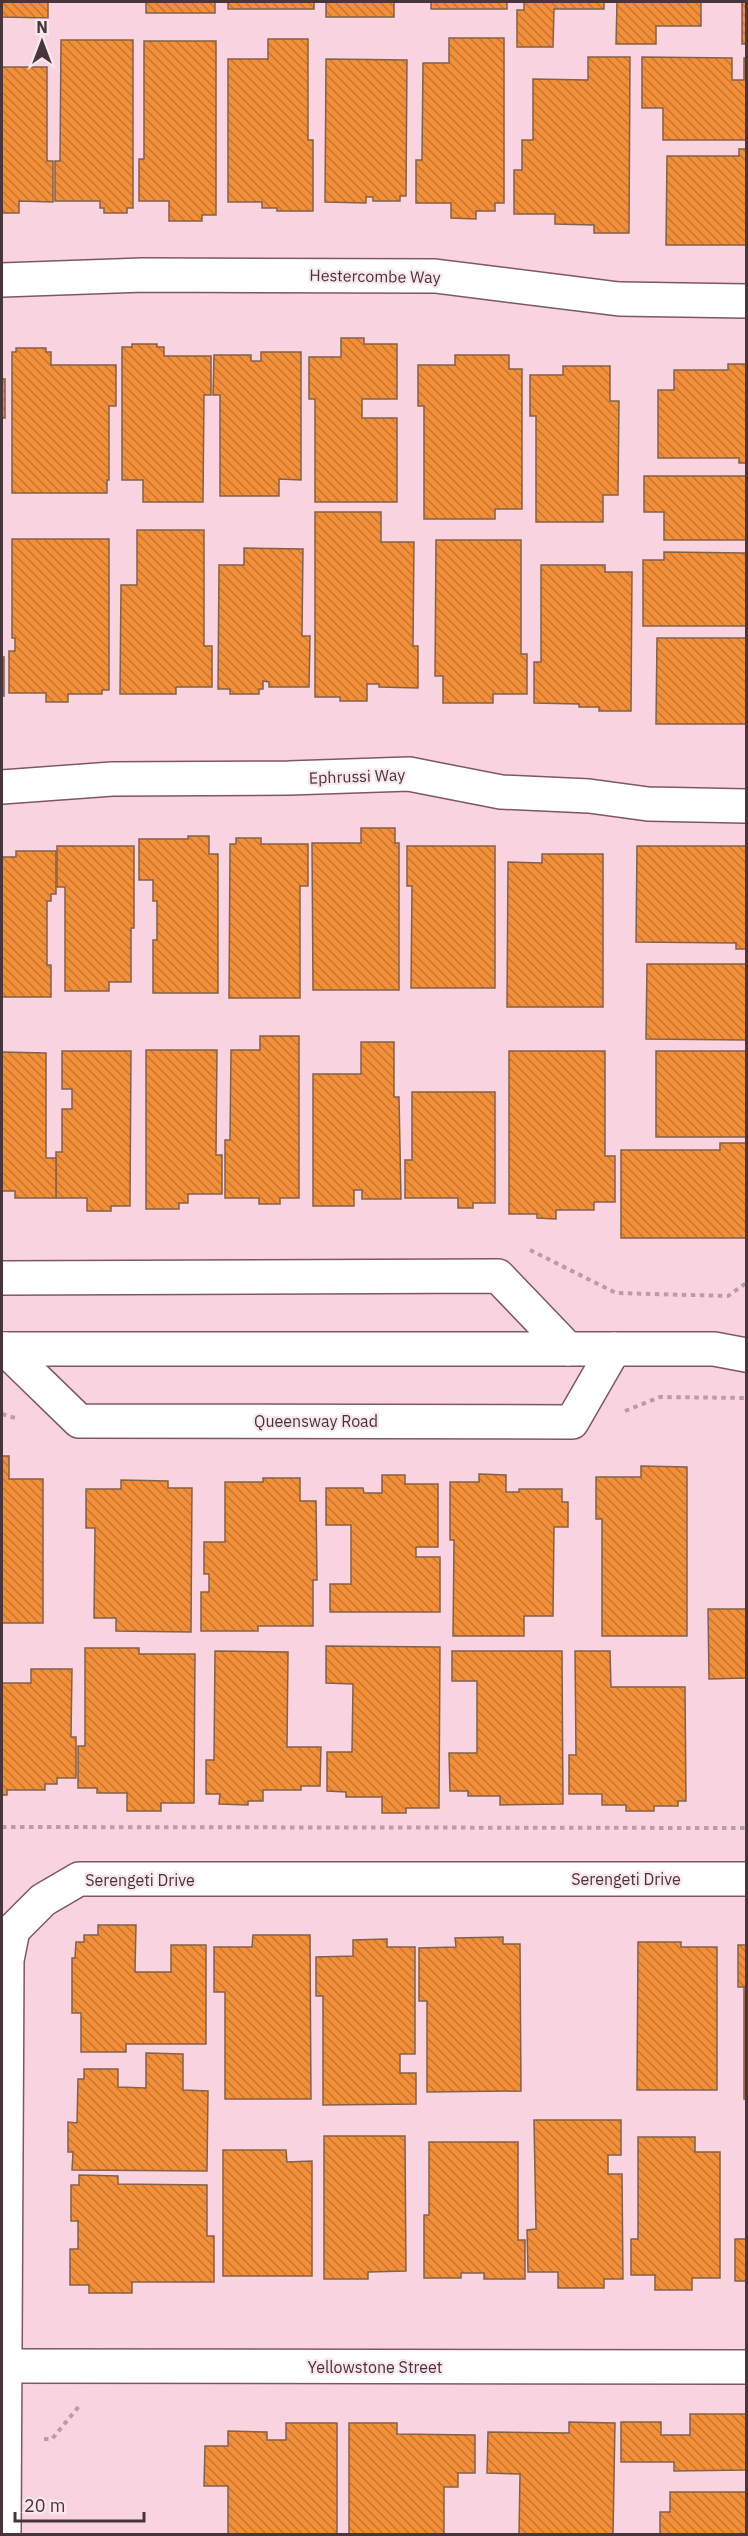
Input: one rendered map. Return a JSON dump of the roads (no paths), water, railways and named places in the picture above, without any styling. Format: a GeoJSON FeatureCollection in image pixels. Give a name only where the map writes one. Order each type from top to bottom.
{"type":"FeatureCollection","features":[{"type":"Feature","properties":{"kind":"street","name":"Hestercombe Way"},"geometry":{"type":"LineString","coordinates":[[2,280],[142,275],[435,276],[620,299],[747,301]]}},
{"type":"Feature","properties":{"kind":"street","name":"Ephrussi Way"},"geometry":{"type":"LineString","coordinates":[[2,787],[112,779],[301,778],[409,774],[501,792],[589,796],[648,804],[747,806]]}},
{"type":"Feature","properties":{"kind":"street"},"geometry":{"type":"LineString","coordinates":[[2,1278],[498,1276],[568,1349]]}},
{"type":"Feature","properties":{"kind":"street","name":"Queensway Road"},"geometry":{"type":"LineString","coordinates":[[714,1349],[747,1340]]}},
{"type":"Feature","properties":{"kind":"street","name":"Queensway Road"},"geometry":{"type":"LineString","coordinates":[[3,1349],[714,1349],[747,1355]]}},
{"type":"Feature","properties":{"kind":"street","name":"Queensway Road"},"geometry":{"type":"LineString","coordinates":[[3,1349],[79,1421],[572,1422],[614,1349]]}},
{"type":"Feature","properties":{"kind":"street","name":"Serengeti Drive"},"geometry":{"type":"LineString","coordinates":[[4,2535],[7,1960],[13,1930],[43,1900],[79,1879],[747,1879]]}},
{"type":"Feature","properties":{"kind":"street","name":"Yellowstone Street"},"geometry":{"type":"LineString","coordinates":[[4,2366],[747,2367]]}}]}
